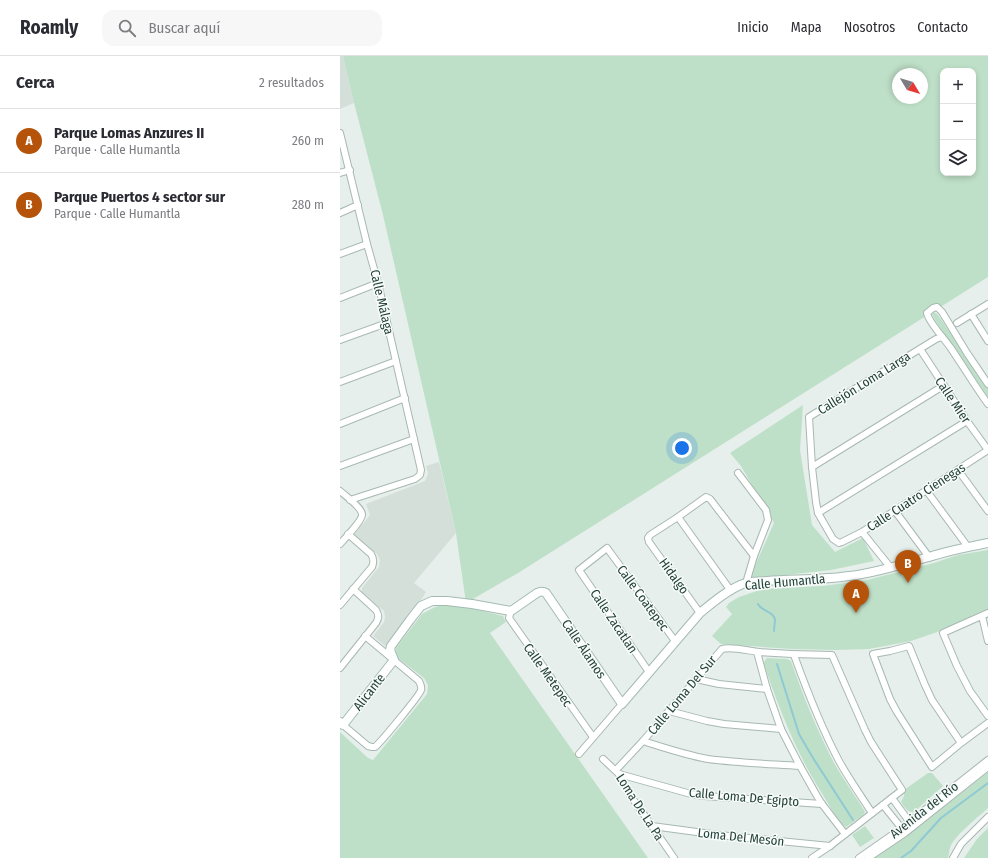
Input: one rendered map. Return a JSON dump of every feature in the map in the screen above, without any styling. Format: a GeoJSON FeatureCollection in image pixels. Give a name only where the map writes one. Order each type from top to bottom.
{"type":"FeatureCollection","features":[{"type":"Feature","properties":{"kind":"street","name":"Calle Málaga"},"geometry":{"type":"LineString","coordinates":[[340,133],[378,283],[421,470],[420,475],[415,479],[350,500]]}},
{"type":"Feature","properties":{"kind":"street"},"geometry":{"type":"LineString","coordinates":[[340,174],[350,170]]}},
{"type":"Feature","properties":{"kind":"street"},"geometry":{"type":"LineString","coordinates":[[340,213],[358,206]]}},
{"type":"Feature","properties":{"kind":"street"},"geometry":{"type":"LineString","coordinates":[[340,254],[367,244]]}},
{"type":"Feature","properties":{"kind":"street"},"geometry":{"type":"LineString","coordinates":[[340,298],[378,283]]}},
{"type":"Feature","properties":{"kind":"street"},"geometry":{"type":"LineString","coordinates":[[957,323],[988,304]]}},
{"type":"Feature","properties":{"kind":"street"},"geometry":{"type":"LineString","coordinates":[[988,384],[942,312],[937,307],[933,308],[927,313],[928,317],[988,404]]}},
{"type":"Feature","properties":{"kind":"street"},"geometry":{"type":"LineString","coordinates":[[971,314],[988,341]]}},
{"type":"Feature","properties":{"kind":"street"},"geometry":{"type":"LineString","coordinates":[[340,340],[387,323]]}},
{"type":"Feature","properties":{"kind":"street","name":"Callejón Loma Larga"},"geometry":{"type":"LineString","coordinates":[[812,468],[809,418],[936,339],[942,338]]}},
{"type":"Feature","properties":{"kind":"street","name":"Calle Mier"},"geometry":{"type":"LineString","coordinates":[[920,349],[943,386],[988,450]]}},
{"type":"Feature","properties":{"kind":"street"},"geometry":{"type":"LineString","coordinates":[[340,382],[396,361]]}},
{"type":"Feature","properties":{"kind":"street"},"geometry":{"type":"LineString","coordinates":[[943,386],[812,468],[818,512],[967,421]]}},
{"type":"Feature","properties":{"kind":"street"},"geometry":{"type":"LineString","coordinates":[[340,424],[405,398]]}},
{"type":"Feature","properties":{"kind":"street"},"geometry":{"type":"LineString","coordinates":[[340,466],[414,439]]}},
{"type":"Feature","properties":{"kind":"street","name":"Calle Cuatro Cienegas"},"geometry":{"type":"LineString","coordinates":[[818,512],[833,539],[839,543],[842,542],[862,532],[988,450]]}},
{"type":"Feature","properties":{"kind":"street"},"geometry":{"type":"LineString","coordinates":[[958,470],[988,511]]}},
{"type":"Feature","properties":{"kind":"street"},"geometry":{"type":"LineString","coordinates":[[738,473],[766,510],[768,515],[767,524],[754,556],[746,583]]}},
{"type":"Feature","properties":{"kind":"street"},"geometry":{"type":"LineString","coordinates":[[926,490],[968,547]]}},
{"type":"Feature","properties":{"kind":"street"},"geometry":{"type":"LineString","coordinates":[[340,491],[361,512],[362,517],[340,544]]}},
{"type":"Feature","properties":{"kind":"street"},"geometry":{"type":"LineString","coordinates":[[731,591],[678,517],[704,498],[708,498],[754,556]]}},
{"type":"Feature","properties":{"kind":"street"},"geometry":{"type":"LineString","coordinates":[[895,511],[929,557]]}},
{"type":"Feature","properties":{"kind":"street","name":"Hidalgo"},"geometry":{"type":"LineString","coordinates":[[678,517],[650,535],[648,538],[649,542],[700,613]]}},
{"type":"Feature","properties":{"kind":"street"},"geometry":{"type":"LineString","coordinates":[[862,532],[890,568]]}},
{"type":"Feature","properties":{"kind":"street"},"geometry":{"type":"LineString","coordinates":[[340,605],[372,567],[373,560],[371,554],[348,534]]}},
{"type":"Feature","properties":{"kind":"street","name":"Calle Humantla"},"geometry":{"type":"LineString","coordinates":[[579,754],[700,613],[715,600],[746,583],[775,580],[836,578],[873,573],[929,557],[988,543]]}},
{"type":"Feature","properties":{"kind":"street","name":"Calle Zacatlan"},"geometry":{"type":"LineString","coordinates":[[611,554],[607,548],[579,570],[649,672]]}},
{"type":"Feature","properties":{"kind":"street","name":"Calle Coatepec"},"geometry":{"type":"LineString","coordinates":[[611,554],[675,641]]}},
{"type":"Feature","properties":{"kind":"street"},"geometry":{"type":"LineString","coordinates":[[340,668],[379,618],[376,610],[353,589]]}},
{"type":"Feature","properties":{"kind":"street","name":"Calle Álamos"},"geometry":{"type":"LineString","coordinates":[[511,611],[537,593],[546,593],[622,704]]}},
{"type":"Feature","properties":{"kind":"street"},"geometry":{"type":"LineString","coordinates":[[394,660],[390,650],[391,646],[421,606],[427,603],[436,600],[447,600],[511,611]]}},
{"type":"Feature","properties":{"kind":"street","name":"Calle Metepec"},"geometry":{"type":"LineString","coordinates":[[511,611],[509,618],[593,738]]}},
{"type":"Feature","properties":{"kind":"street"},"geometry":{"type":"LineString","coordinates":[[985,614],[988,621]]}},
{"type":"Feature","properties":{"kind":"street"},"geometry":{"type":"LineString","coordinates":[[985,614],[944,633],[957,666],[970,691],[988,716]]}},
{"type":"Feature","properties":{"kind":"street"},"geometry":{"type":"LineString","coordinates":[[985,614],[988,641]]}},
{"type":"Feature","properties":{"kind":"street"},"geometry":{"type":"LineString","coordinates":[[342,723],[372,748],[377,745],[422,688],[419,681],[365,636]]}},
{"type":"Feature","properties":{"kind":"street"},"geometry":{"type":"LineString","coordinates":[[961,743],[932,700],[909,646],[873,654],[890,699],[932,767],[988,723]]}},
{"type":"Feature","properties":{"kind":"street","name":"Calle Loma Del Sur"},"geometry":{"type":"LineString","coordinates":[[618,772],[722,649],[727,648],[757,652],[832,655],[871,742],[902,790],[892,798]]}},
{"type":"Feature","properties":{"kind":"street"},"geometry":{"type":"LineString","coordinates":[[757,652],[767,689],[781,729],[822,804],[845,834]]}},
{"type":"Feature","properties":{"kind":"street"},"geometry":{"type":"LineString","coordinates":[[794,654],[810,699],[824,731],[840,762],[872,813]]}},
{"type":"Feature","properties":{"kind":"street","name":"Alicante"},"geometry":{"type":"LineString","coordinates":[[342,723],[394,660]]}},
{"type":"Feature","properties":{"kind":"street"},"geometry":{"type":"LineString","coordinates":[[696,680],[767,689]]}},
{"type":"Feature","properties":{"kind":"street"},"geometry":{"type":"LineString","coordinates":[[669,711],[724,724],[781,729]]}},
{"type":"Feature","properties":{"kind":"street"},"geometry":{"type":"LineString","coordinates":[[644,741],[679,753],[707,758],[732,762],[800,766]]}},
{"type":"Feature","properties":{"kind":"street","name":"Loma De La Pa"},"geometry":{"type":"LineString","coordinates":[[603,759],[618,772],[630,795],[674,858]]}},
{"type":"Feature","properties":{"kind":"street","name":"Avenida del Río"},"geometry":{"type":"LineString","coordinates":[[912,824],[988,760]]}},
{"type":"Feature","properties":{"kind":"street","name":"Avenida del Río"},"geometry":{"type":"LineString","coordinates":[[868,858],[988,767]]}},
{"type":"Feature","properties":{"kind":"street","name":"Calle Loma De Egipto"},"geometry":{"type":"LineString","coordinates":[[618,772],[691,794],[822,804]]}},
{"type":"Feature","properties":{"kind":"street"},"geometry":{"type":"LineString","coordinates":[[812,858],[892,798],[912,824]]}},
{"type":"Feature","properties":{"kind":"street"},"geometry":{"type":"LineString","coordinates":[[883,805],[903,831]]}},
{"type":"Feature","properties":{"kind":"street"},"geometry":{"type":"LineString","coordinates":[[953,858],[961,844],[988,817]]}},
{"type":"Feature","properties":{"kind":"street","name":"Loma Del Mesón"},"geometry":{"type":"LineString","coordinates":[[652,826],[719,835],[830,846]]}},
{"type":"Feature","properties":{"kind":"street","name":"Avenida del Río"},"geometry":{"type":"LineString","coordinates":[[859,858],[903,831]]}},
{"type":"Feature","properties":{"kind":"shaded area"},"geometry":{"type":"Polygon","coordinates":[[[340,56],[343,56],[354,103],[340,109],[340,56]]]}},
{"type":"Feature","properties":{"kind":"shaded area"},"geometry":{"type":"Polygon","coordinates":[[[439,462],[456,533],[414,583],[426,592],[385,646],[373,636],[384,622],[384,611],[362,592],[362,588],[379,567],[380,560],[377,554],[354,535],[370,515],[366,504],[425,481],[428,474],[426,466],[439,462]]]}},
{"type":"Feature","properties":{"kind":"green space"},"geometry":{"type":"Polygon","coordinates":[[[343,56],[988,56],[988,277],[518,573],[466,603],[456,533],[383,215],[343,56]]]}},
{"type":"Feature","properties":{"kind":"green space"},"geometry":{"type":"Polygon","coordinates":[[[934,312],[938,315],[988,388],[988,397],[935,320],[932,314],[934,312]]]}},
{"type":"Feature","properties":{"kind":"green space"},"geometry":{"type":"Polygon","coordinates":[[[803,405],[800,450],[812,525],[835,552],[863,538],[874,561],[831,570],[749,579],[774,523],[741,466],[730,453],[803,405]]]}},
{"type":"Feature","properties":{"kind":"green space"},"geometry":{"type":"Polygon","coordinates":[[[988,550],[988,610],[978,613],[943,630],[911,641],[869,649],[792,649],[721,644],[712,636],[732,614],[726,607],[729,603],[739,597],[763,589],[823,586],[867,580],[934,563],[958,555],[988,550]]]}},
{"type":"Feature","properties":{"kind":"green space"},"geometry":{"type":"Polygon","coordinates":[[[443,605],[466,607],[503,616],[506,622],[490,633],[648,858],[340,858],[340,732],[368,758],[373,760],[427,694],[428,685],[424,678],[395,656],[396,648],[422,614],[435,607],[443,605]]]}},
{"type":"Feature","properties":{"kind":"green space"},"geometry":{"type":"Polygon","coordinates":[[[767,658],[787,659],[791,661],[800,687],[828,751],[837,769],[865,812],[846,827],[838,819],[830,807],[806,766],[794,741],[764,664],[767,658]]]}},
{"type":"Feature","properties":{"kind":"green space"},"geometry":{"type":"Polygon","coordinates":[[[988,772],[988,808],[954,840],[950,847],[948,858],[874,858],[915,830],[988,772]]]}},
{"type":"Feature","properties":{"kind":"green space"},"geometry":{"type":"Polygon","coordinates":[[[928,773],[932,773],[943,786],[914,812],[910,812],[901,802],[904,796],[904,790],[928,773]]]}},
{"type":"Feature","properties":{"kind":"green space"},"geometry":{"type":"Polygon","coordinates":[[[865,826],[874,838],[860,847],[852,835],[865,826]]]}},
{"type":"Feature","properties":{"kind":"green space"},"geometry":{"type":"Polygon","coordinates":[[[988,828],[988,858],[964,858],[977,839],[988,828]]]}},
{"type":"Feature","properties":{"kind":"waterway"},"geometry":{"type":"LineString","coordinates":[[758,604],[762,609],[774,617],[774,631]]}},
{"type":"Feature","properties":{"kind":"waterway"},"geometry":{"type":"LineString","coordinates":[[777,664],[799,734],[853,820]]}},
{"type":"Feature","properties":{"kind":"waterway"},"geometry":{"type":"LineString","coordinates":[[901,858],[911,851],[941,818],[988,783]]}},
{"type":"Feature","properties":{"kind":"place","name":"Parque Puertos 4 sector sur"},"geometry":{"type":"Point","coordinates":[908,583]}},
{"type":"Feature","properties":{"kind":"place","name":"Parque Lomas Anzures II"},"geometry":{"type":"Point","coordinates":[856,613]}}]}
